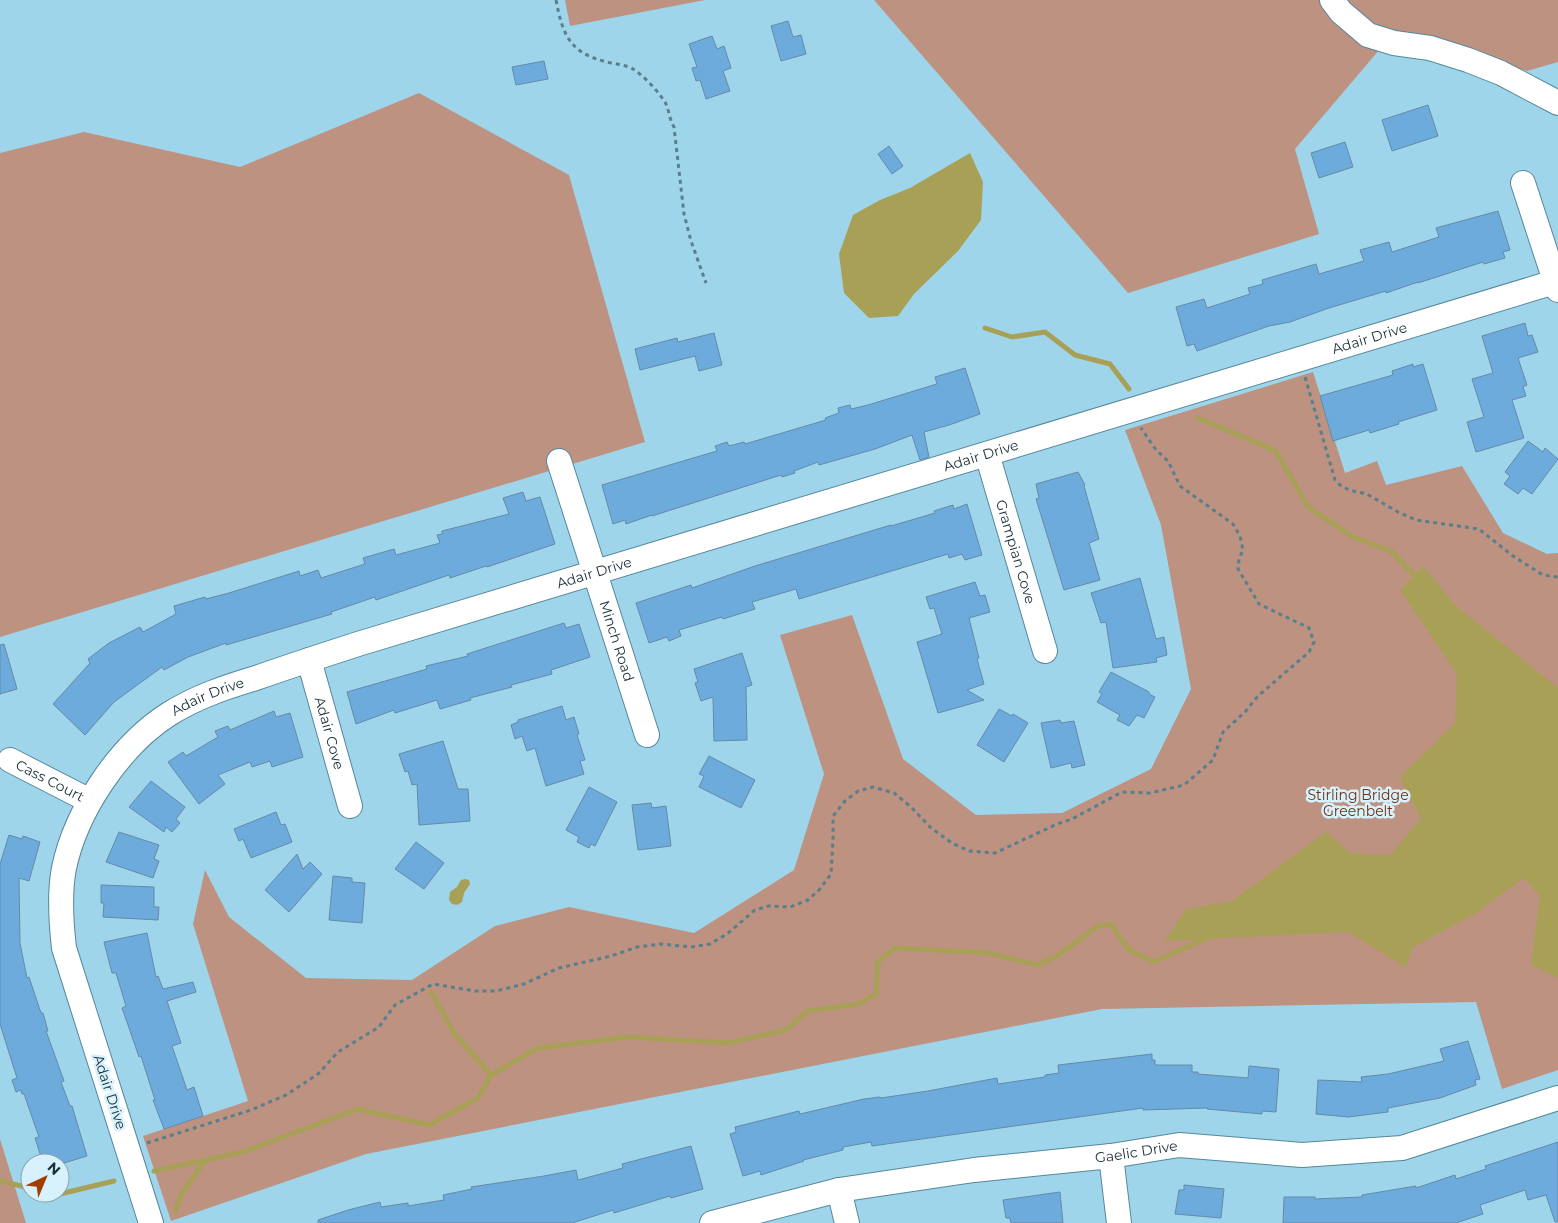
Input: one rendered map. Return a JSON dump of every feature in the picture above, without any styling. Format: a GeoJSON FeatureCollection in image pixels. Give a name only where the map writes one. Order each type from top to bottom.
{"type":"FeatureCollection","features":[{"type":"Feature","properties":{"kind":"street"},"geometry":{"type":"LineString","coordinates":[[1332,0],[1341,12],[1368,35],[1394,43],[1430,48],[1468,60],[1501,73],[1558,103]]}},
{"type":"Feature","properties":{"kind":"street"},"geometry":{"type":"LineString","coordinates":[[1523,183],[1557,284]]}},
{"type":"Feature","properties":{"kind":"street","name":"Adair Drive"},"geometry":{"type":"LineString","coordinates":[[151,1223],[64,948],[60,914],[64,868],[75,833],[90,801],[102,782],[139,738],[168,714],[207,694],[309,660],[987,454],[1557,284]]}},
{"type":"Feature","properties":{"kind":"street","name":"Grampian Cove"},"geometry":{"type":"LineString","coordinates":[[987,454],[1045,651]]}},
{"type":"Feature","properties":{"kind":"street","name":"Minch Road"},"geometry":{"type":"LineString","coordinates":[[559,461],[647,735]]}},
{"type":"Feature","properties":{"kind":"street","name":"Adair Cove"},"geometry":{"type":"LineString","coordinates":[[309,660],[350,806]]}},
{"type":"Feature","properties":{"kind":"street","name":"Cass Court"},"geometry":{"type":"LineString","coordinates":[[10,760],[90,801]]}},
{"type":"Feature","properties":{"kind":"street","name":"Gaelic Drive"},"geometry":{"type":"LineString","coordinates":[[712,1223],[840,1190],[974,1170],[1111,1156],[1178,1145],[1302,1155],[1402,1148],[1558,1098]]}},
{"type":"Feature","properties":{"kind":"street"},"geometry":{"type":"LineString","coordinates":[[1111,1156],[1119,1223]]}},
{"type":"Feature","properties":{"kind":"street"},"geometry":{"type":"LineString","coordinates":[[840,1190],[847,1223]]}},
{"type":"Feature","properties":{"kind":"path"},"geometry":{"type":"LineString","coordinates":[[556,0],[560,22],[574,48],[601,60],[631,68],[652,86],[666,104],[674,127],[684,214],[691,241],[706,283]]}},
{"type":"Feature","properties":{"kind":"path"},"geometry":{"type":"LineString","coordinates":[[1305,377],[1336,480],[1340,486],[1367,494],[1416,520],[1479,529],[1513,556],[1543,575],[1558,577]]}},
{"type":"Feature","properties":{"kind":"path"},"geometry":{"type":"LineString","coordinates":[[142,1144],[251,1110],[286,1094],[318,1074],[338,1052],[379,1027],[395,1005],[433,984],[475,991],[496,991],[524,984],[559,968],[610,956],[637,947],[661,944],[691,947],[710,944],[727,934],[755,910],[769,906],[790,907],[808,900],[820,889],[831,874],[833,816],[845,801],[858,790],[874,787],[894,793],[911,807],[931,828],[952,844],[969,850],[994,853],[1057,824],[1072,820],[1122,792],[1150,793],[1184,785],[1213,760],[1223,732],[1245,712],[1258,696],[1309,652],[1314,642],[1309,628],[1259,604],[1238,569],[1239,559],[1243,550],[1240,536],[1233,524],[1180,486],[1168,461],[1156,450],[1141,428]]}},
{"type":"Feature","properties":{"kind":"green space"},"geometry":{"type":"Polygon","coordinates":[[[565,0],[705,0],[570,26],[565,0]]]}},
{"type":"Feature","properties":{"kind":"green space"},"geometry":{"type":"Polygon","coordinates":[[[874,0],[1558,0],[1558,62],[1527,71],[1444,44],[1391,36],[1295,149],[1319,234],[1128,293],[874,0]]]}},
{"type":"Feature","properties":{"kind":"green space"},"geometry":{"type":"Polygon","coordinates":[[[419,93],[569,175],[645,442],[0,637],[0,153],[84,132],[240,167],[419,93]]]}},
{"type":"Feature","properties":{"kind":"green space","name":"Stirling Bridge Greenbelt"},"geometry":{"type":"Polygon","coordinates":[[[1313,372],[1345,473],[1377,461],[1386,485],[1462,466],[1503,533],[1547,554],[1558,553],[1558,1070],[1502,1089],[1476,1002],[1102,1009],[366,1154],[171,1221],[143,1136],[248,1101],[193,924],[205,870],[229,917],[306,978],[412,980],[495,926],[569,907],[694,933],[794,870],[824,774],[780,635],[852,615],[903,759],[976,815],[1062,813],[1151,769],[1191,689],[1161,525],[1125,430],[1313,372]]]}},
{"type":"Feature","properties":{"kind":"green space"},"geometry":{"type":"Polygon","coordinates":[[[0,1139],[26,1223],[0,1223],[0,1139]]]}},
{"type":"Feature","properties":{"kind":"shaded area"},"geometry":{"type":"Polygon","coordinates":[[[970,153],[983,182],[981,220],[958,251],[914,294],[898,316],[869,318],[844,293],[839,254],[853,215],[880,200],[910,188],[970,153]]]}},
{"type":"Feature","properties":{"kind":"shaded area"},"geometry":{"type":"Polygon","coordinates":[[[1423,566],[1456,606],[1558,688],[1558,978],[1531,965],[1540,896],[1524,878],[1473,915],[1413,947],[1406,967],[1348,932],[1165,941],[1186,909],[1232,901],[1326,832],[1350,853],[1390,855],[1421,819],[1400,777],[1455,723],[1457,674],[1400,590],[1423,566]]]}},
{"type":"Feature","properties":{"kind":"shaded area"},"geometry":{"type":"Polygon","coordinates":[[[461,880],[469,880],[470,884],[464,893],[462,902],[457,905],[452,904],[449,900],[450,892],[457,887],[461,880]]]}},
{"type":"Feature","properties":{"kind":"building"},"geometry":{"type":"Polygon","coordinates":[[[788,21],[793,37],[801,35],[806,54],[781,61],[771,26],[788,21]]]}},
{"type":"Feature","properties":{"kind":"building"},"geometry":{"type":"Polygon","coordinates":[[[712,36],[717,49],[724,46],[731,68],[723,71],[730,91],[706,99],[700,80],[696,81],[692,68],[697,67],[689,44],[712,36]]]}},
{"type":"Feature","properties":{"kind":"building"},"geometry":{"type":"Polygon","coordinates":[[[544,61],[548,79],[516,85],[512,67],[544,61]]]}},
{"type":"Feature","properties":{"kind":"building"},"geometry":{"type":"Polygon","coordinates":[[[1428,105],[1438,136],[1392,151],[1382,120],[1428,105]]]}},
{"type":"Feature","properties":{"kind":"building"},"geometry":{"type":"Polygon","coordinates":[[[1345,142],[1353,167],[1319,178],[1311,153],[1345,142]]]}},
{"type":"Feature","properties":{"kind":"building"},"geometry":{"type":"Polygon","coordinates":[[[889,146],[903,166],[892,174],[878,154],[889,146]]]}},
{"type":"Feature","properties":{"kind":"building"},"geometry":{"type":"Polygon","coordinates":[[[1498,211],[1510,250],[1503,252],[1505,258],[1484,264],[1483,262],[1386,293],[1386,291],[1329,308],[1290,322],[1269,326],[1197,351],[1194,344],[1187,346],[1176,307],[1204,299],[1207,308],[1250,294],[1248,288],[1263,284],[1262,280],[1316,264],[1319,274],[1364,261],[1360,250],[1389,242],[1392,252],[1439,237],[1436,228],[1498,211]]]}},
{"type":"Feature","properties":{"kind":"building"},"geometry":{"type":"Polygon","coordinates":[[[1525,323],[1528,336],[1532,335],[1538,352],[1518,358],[1527,385],[1523,387],[1526,396],[1512,400],[1524,438],[1476,452],[1467,422],[1484,417],[1472,379],[1493,373],[1482,336],[1525,323]]]}},
{"type":"Feature","properties":{"kind":"building"},"geometry":{"type":"Polygon","coordinates":[[[714,333],[722,365],[699,371],[695,356],[640,370],[635,349],[677,338],[678,342],[714,333]]]}},
{"type":"Feature","properties":{"kind":"building"},"geometry":{"type":"Polygon","coordinates":[[[1413,364],[1413,367],[1423,364],[1437,410],[1370,433],[1369,430],[1333,441],[1320,396],[1393,375],[1392,371],[1413,364]]]}},
{"type":"Feature","properties":{"kind":"building"},"geometry":{"type":"Polygon","coordinates":[[[965,368],[980,414],[924,432],[929,457],[920,460],[912,435],[875,449],[819,465],[818,462],[794,471],[795,473],[782,477],[781,475],[626,524],[625,520],[613,524],[602,485],[717,451],[715,446],[727,442],[729,446],[744,442],[745,444],[826,420],[825,418],[839,413],[838,408],[850,405],[851,409],[868,405],[937,384],[935,377],[965,368]]]}},
{"type":"Feature","properties":{"kind":"building"},"geometry":{"type":"Polygon","coordinates":[[[1528,441],[1543,452],[1545,448],[1558,459],[1532,494],[1523,488],[1518,494],[1504,484],[1510,476],[1505,472],[1528,441]]]}},
{"type":"Feature","properties":{"kind":"building"},"geometry":{"type":"Polygon","coordinates":[[[1078,472],[1085,485],[1099,539],[1089,543],[1100,580],[1064,590],[1036,499],[1039,498],[1036,484],[1078,472]]]}},
{"type":"Feature","properties":{"kind":"building"},"geometry":{"type":"Polygon","coordinates":[[[523,492],[526,501],[540,497],[555,544],[450,578],[449,575],[376,600],[375,597],[331,612],[332,614],[226,645],[226,643],[188,657],[164,670],[162,667],[114,702],[85,735],[53,704],[90,663],[88,659],[109,643],[140,627],[143,632],[176,614],[174,606],[205,597],[206,599],[229,593],[299,571],[300,576],[318,570],[321,578],[365,564],[363,558],[394,549],[396,555],[440,543],[437,535],[442,534],[442,531],[509,514],[503,498],[523,492]]]}},
{"type":"Feature","properties":{"kind":"building"},"geometry":{"type":"Polygon","coordinates":[[[967,504],[982,555],[965,560],[962,554],[949,558],[948,554],[799,599],[796,589],[752,602],[755,609],[679,630],[681,636],[669,641],[667,637],[649,643],[636,603],[691,585],[692,588],[755,566],[935,513],[934,511],[953,505],[954,509],[967,504]]]}},
{"type":"Feature","properties":{"kind":"building"},"geometry":{"type":"Polygon","coordinates":[[[1140,578],[1156,639],[1164,637],[1167,655],[1156,658],[1157,662],[1113,668],[1106,622],[1101,623],[1091,593],[1140,578]]]}},
{"type":"Feature","properties":{"kind":"building"},"geometry":{"type":"Polygon","coordinates":[[[975,582],[980,596],[985,595],[990,612],[969,618],[984,684],[967,690],[984,700],[938,713],[917,642],[942,634],[934,608],[930,609],[926,597],[975,582]]]}},
{"type":"Feature","properties":{"kind":"building"},"geometry":{"type":"Polygon","coordinates":[[[564,623],[566,628],[579,624],[590,657],[551,670],[552,674],[511,685],[512,687],[470,698],[471,700],[440,709],[437,700],[395,713],[394,710],[356,724],[347,692],[427,669],[426,666],[468,656],[467,654],[564,623]]]}},
{"type":"Feature","properties":{"kind":"building"},"geometry":{"type":"Polygon","coordinates":[[[4,644],[17,689],[0,694],[0,645],[4,644]]]}},
{"type":"Feature","properties":{"kind":"building"},"geometry":{"type":"Polygon","coordinates":[[[742,653],[752,685],[746,687],[747,740],[714,741],[713,697],[701,701],[695,683],[698,682],[694,669],[742,653]]]}},
{"type":"Feature","properties":{"kind":"building"},"geometry":{"type":"Polygon","coordinates":[[[1111,672],[1155,697],[1144,718],[1137,715],[1129,726],[1117,720],[1120,715],[1097,702],[1102,694],[1099,692],[1111,672]]]}},
{"type":"Feature","properties":{"kind":"building"},"geometry":{"type":"Polygon","coordinates":[[[562,706],[566,720],[574,717],[579,734],[577,735],[585,760],[580,761],[584,774],[546,786],[535,748],[527,751],[522,736],[515,739],[511,725],[518,722],[518,720],[562,706]]]}},
{"type":"Feature","properties":{"kind":"building"},"geometry":{"type":"Polygon","coordinates":[[[999,709],[1012,716],[1013,714],[1028,723],[1004,762],[977,745],[999,709]]]}},
{"type":"Feature","properties":{"kind":"building"},"geometry":{"type":"Polygon","coordinates":[[[274,711],[276,717],[290,713],[303,757],[272,767],[270,761],[252,767],[250,762],[218,775],[225,784],[199,804],[168,762],[183,752],[186,756],[218,737],[215,731],[228,726],[230,730],[274,711]]]}},
{"type":"Feature","properties":{"kind":"building"},"geometry":{"type":"Polygon","coordinates":[[[1060,720],[1061,723],[1074,721],[1085,765],[1072,768],[1071,763],[1051,768],[1041,723],[1060,720]]]}},
{"type":"Feature","properties":{"kind":"building"},"geometry":{"type":"Polygon","coordinates":[[[443,741],[458,789],[468,789],[470,821],[419,825],[417,784],[412,785],[408,771],[405,772],[399,754],[443,741]]]}},
{"type":"Feature","properties":{"kind":"building"},"geometry":{"type":"Polygon","coordinates":[[[709,756],[755,780],[741,808],[699,787],[704,776],[699,774],[709,756]]]}},
{"type":"Feature","properties":{"kind":"building"},"geometry":{"type":"Polygon","coordinates":[[[151,781],[185,807],[176,819],[180,823],[172,832],[166,827],[164,832],[129,807],[151,781]]]}},
{"type":"Feature","properties":{"kind":"building"},"geometry":{"type":"Polygon","coordinates":[[[589,787],[617,802],[595,846],[591,844],[589,848],[577,842],[579,837],[566,830],[589,787]]]}},
{"type":"Feature","properties":{"kind":"building"},"geometry":{"type":"Polygon","coordinates":[[[651,803],[652,808],[666,806],[671,846],[638,850],[632,805],[651,803]]]}},
{"type":"Feature","properties":{"kind":"building"},"geometry":{"type":"Polygon","coordinates":[[[276,812],[281,825],[285,824],[292,842],[251,858],[243,839],[239,841],[234,829],[276,812]]]}},
{"type":"Feature","properties":{"kind":"building"},"geometry":{"type":"Polygon","coordinates":[[[119,832],[159,845],[154,859],[159,861],[153,878],[106,862],[119,832]]]}},
{"type":"Feature","properties":{"kind":"building"},"geometry":{"type":"Polygon","coordinates":[[[9,835],[22,839],[23,836],[40,842],[29,881],[19,878],[20,943],[27,978],[29,977],[41,1013],[43,1013],[48,1031],[46,1031],[64,1081],[61,1082],[70,1106],[72,1106],[87,1156],[70,1161],[70,1153],[40,1153],[35,1138],[39,1137],[24,1094],[22,1094],[21,1090],[16,1092],[12,1080],[17,1078],[0,1024],[0,864],[9,835]]]}},
{"type":"Feature","properties":{"kind":"building"},"geometry":{"type":"Polygon","coordinates":[[[416,842],[444,863],[424,889],[395,869],[416,842]]]}},
{"type":"Feature","properties":{"kind":"building"},"geometry":{"type":"Polygon","coordinates":[[[297,854],[303,869],[310,862],[322,874],[289,912],[265,890],[297,854]]]}},
{"type":"Feature","properties":{"kind":"building"},"geometry":{"type":"Polygon","coordinates":[[[333,876],[352,878],[352,882],[365,883],[362,923],[329,920],[333,876]]]}},
{"type":"Feature","properties":{"kind":"building"},"geometry":{"type":"Polygon","coordinates":[[[101,885],[154,887],[154,907],[159,907],[158,920],[103,917],[104,903],[101,903],[101,885]]]}},
{"type":"Feature","properties":{"kind":"building"},"geometry":{"type":"Polygon","coordinates":[[[147,933],[156,977],[158,976],[163,989],[193,982],[196,992],[167,1001],[181,1043],[172,1046],[187,1090],[194,1087],[203,1116],[164,1129],[153,1100],[155,1100],[141,1056],[139,1057],[122,1008],[126,1006],[116,973],[112,973],[104,942],[147,933]]]}},
{"type":"Feature","properties":{"kind":"building"},"geometry":{"type":"Polygon","coordinates":[[[1468,1041],[1480,1079],[1475,1080],[1476,1085],[1440,1098],[1388,1108],[1388,1112],[1348,1117],[1316,1114],[1318,1080],[1362,1082],[1361,1077],[1388,1074],[1444,1061],[1440,1049],[1468,1041]]]}},
{"type":"Feature","properties":{"kind":"building"},"geometry":{"type":"Polygon","coordinates":[[[1152,1054],[1152,1060],[1155,1060],[1155,1065],[1192,1065],[1192,1072],[1198,1072],[1198,1074],[1248,1078],[1249,1066],[1279,1069],[1276,1112],[1262,1111],[1262,1114],[1208,1108],[1143,1110],[1143,1108],[872,1146],[871,1142],[843,1147],[843,1150],[803,1160],[761,1175],[760,1171],[743,1176],[730,1134],[736,1132],[735,1127],[799,1111],[800,1114],[864,1099],[928,1091],[997,1078],[998,1084],[1045,1077],[1045,1075],[1059,1073],[1058,1065],[1152,1054]]]}},
{"type":"Feature","properties":{"kind":"building"},"geometry":{"type":"Polygon","coordinates":[[[1558,1142],[1558,1222],[1555,1222],[1546,1195],[1528,1200],[1525,1190],[1480,1205],[1483,1214],[1456,1223],[1283,1223],[1284,1197],[1315,1197],[1315,1199],[1362,1197],[1362,1195],[1416,1186],[1416,1188],[1455,1175],[1456,1179],[1486,1169],[1485,1166],[1558,1142]]]}},
{"type":"Feature","properties":{"kind":"building"},"geometry":{"type":"Polygon","coordinates":[[[691,1146],[703,1189],[671,1198],[670,1196],[614,1213],[613,1210],[572,1223],[318,1223],[318,1220],[380,1202],[381,1207],[408,1203],[408,1206],[444,1200],[443,1195],[472,1189],[471,1187],[576,1170],[578,1180],[623,1168],[622,1164],[691,1146]]]}},
{"type":"Feature","properties":{"kind":"building"},"geometry":{"type":"Polygon","coordinates":[[[1184,1185],[1224,1189],[1221,1218],[1175,1214],[1179,1190],[1184,1190],[1184,1185]]]}},
{"type":"Feature","properties":{"kind":"building"},"geometry":{"type":"Polygon","coordinates":[[[1060,1192],[1063,1223],[1011,1223],[1010,1218],[1006,1218],[1003,1200],[1060,1192]]]}},
{"type":"Feature","properties":{"kind":"waterway"},"geometry":{"type":"LineString","coordinates":[[985,328],[1012,337],[1045,332],[1075,355],[1110,364],[1129,389]]}},
{"type":"Feature","properties":{"kind":"waterway"},"geometry":{"type":"LineString","coordinates":[[1198,418],[1276,451],[1308,507],[1353,537],[1391,551],[1419,580]]}},
{"type":"Feature","properties":{"kind":"waterway"},"geometry":{"type":"LineString","coordinates":[[154,1171],[243,1152],[358,1109],[429,1125],[478,1098],[491,1075],[538,1048],[629,1037],[728,1043],[786,1030],[807,1011],[859,1004],[876,994],[878,962],[895,948],[989,953],[1037,965],[1057,956],[1098,926],[1111,924],[1129,950],[1154,962],[1211,936]]}},
{"type":"Feature","properties":{"kind":"waterway"},"geometry":{"type":"LineString","coordinates":[[431,992],[454,1033],[491,1075]]}},
{"type":"Feature","properties":{"kind":"waterway"},"geometry":{"type":"LineString","coordinates":[[175,1211],[182,1193],[206,1160]]}},
{"type":"Feature","properties":{"kind":"waterway"},"geometry":{"type":"LineString","coordinates":[[0,1181],[20,1186]]}},
{"type":"Feature","properties":{"kind":"waterway"},"geometry":{"type":"LineString","coordinates":[[70,1192],[114,1181]]}}]}
